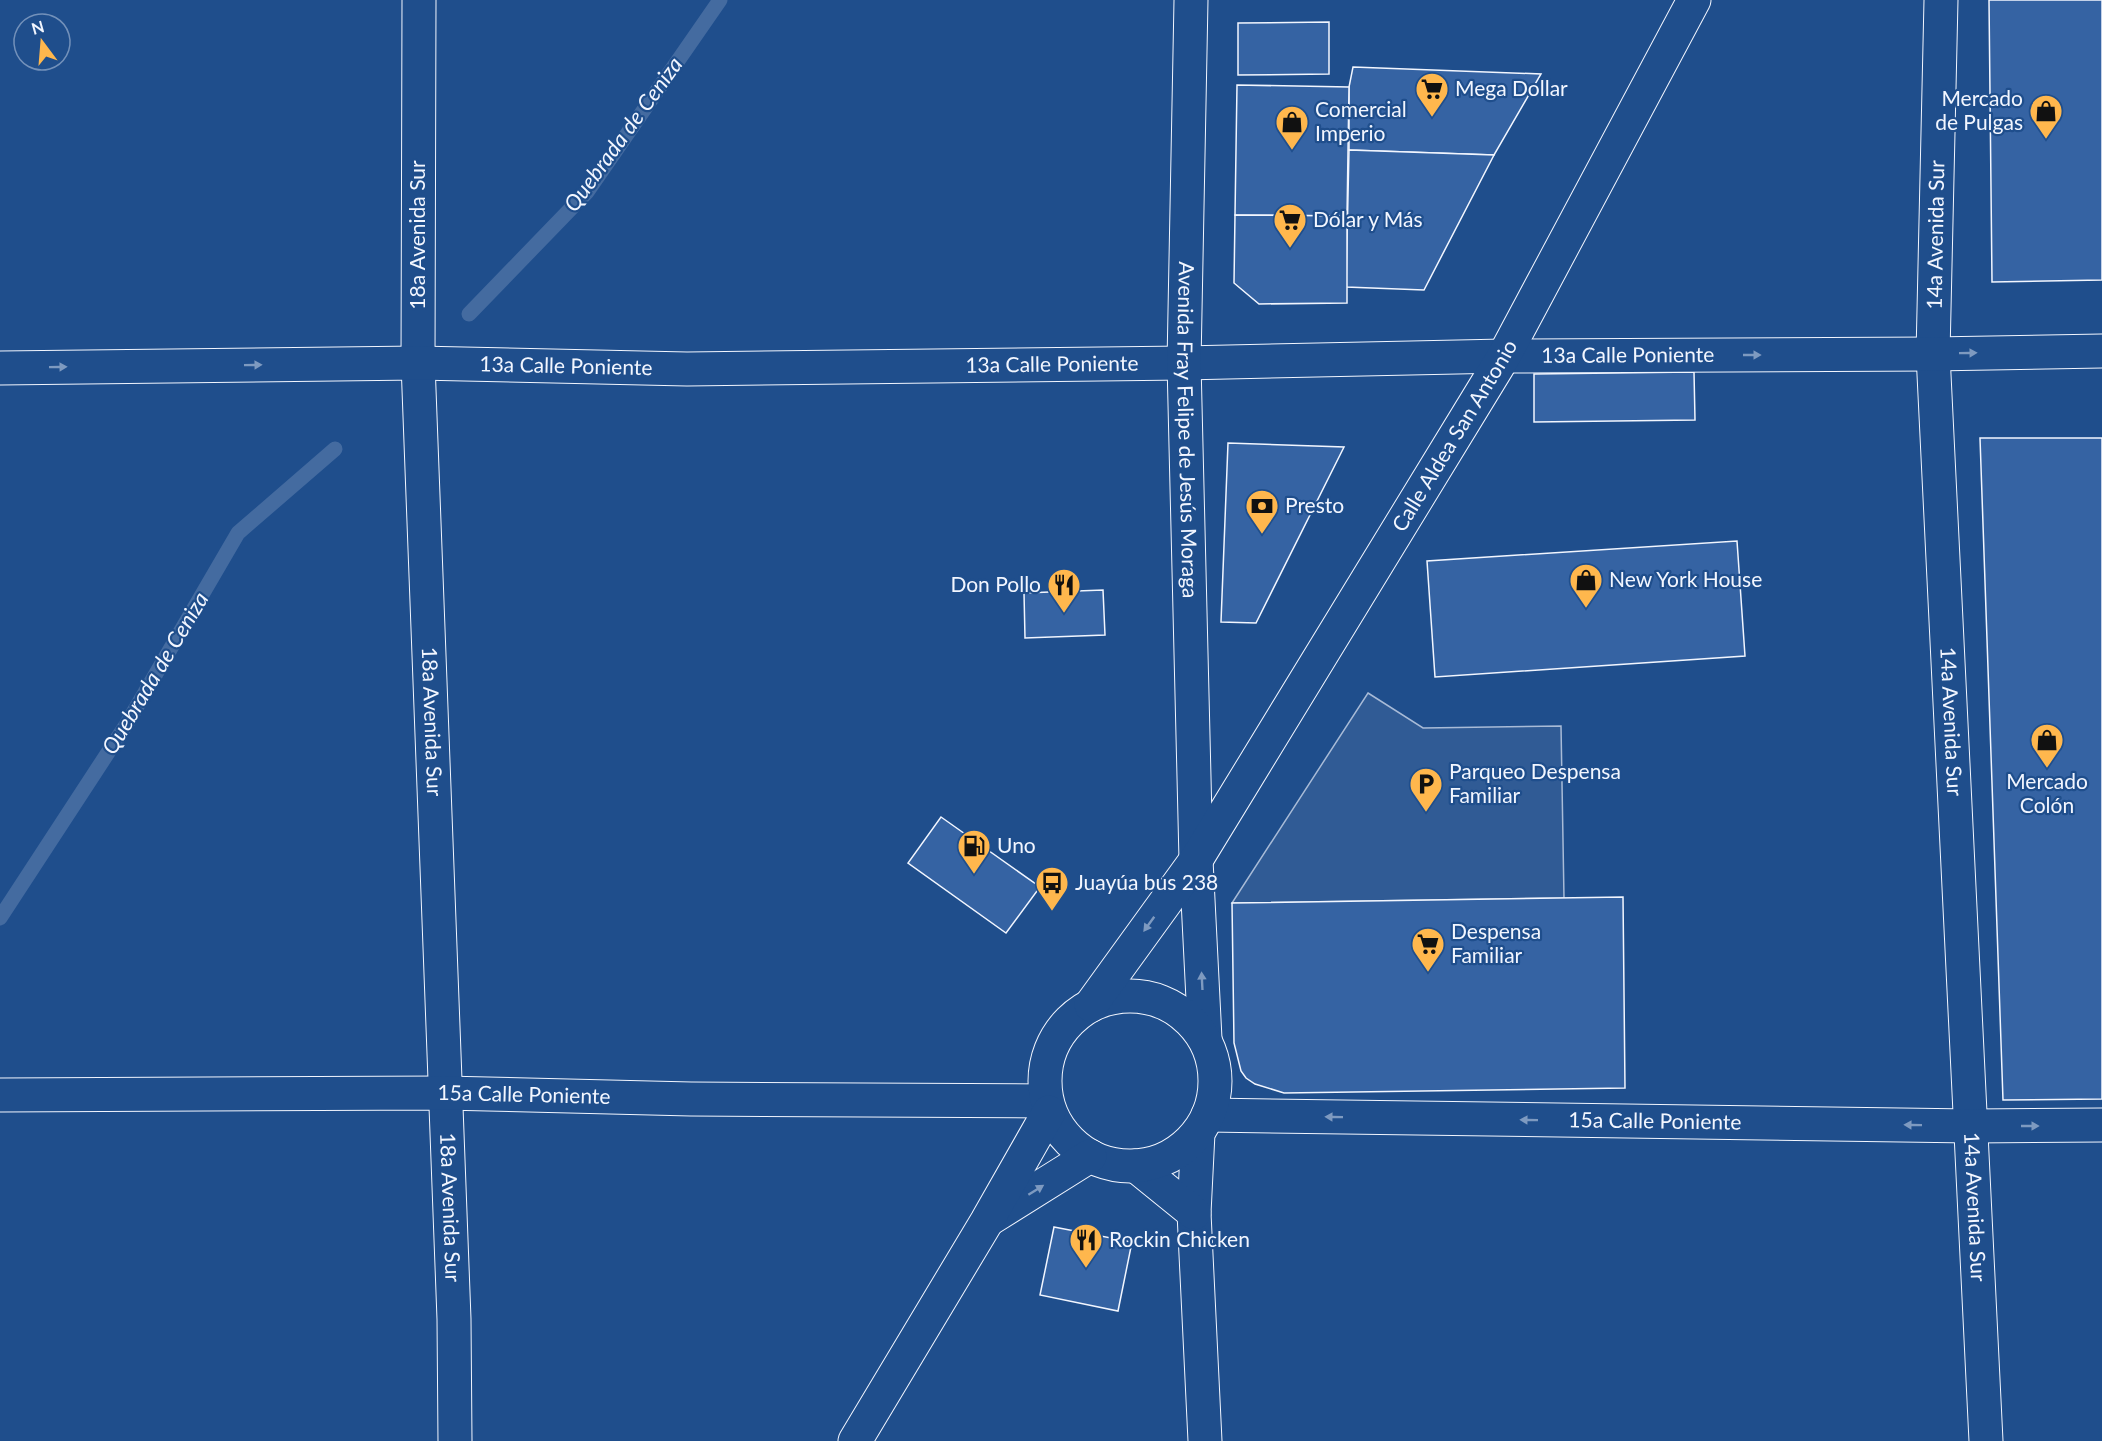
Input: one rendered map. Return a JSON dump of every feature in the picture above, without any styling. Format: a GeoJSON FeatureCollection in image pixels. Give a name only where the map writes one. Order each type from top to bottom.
{"type":"FeatureCollection","features":[{"type":"Feature","properties":{"kind":"street","name":"18a Avenida Sur"},"geometry":{"type":"LineString","coordinates":[[419,0],[418,363],[454,1319],[455,1441]]}},
{"type":"Feature","properties":{"kind":"street","name":"Avenida Fray Felipe de Jesús Moraga"},"geometry":{"type":"LineString","coordinates":[[1191,0],[1184,363],[1196,860]]}},
{"type":"Feature","properties":{"kind":"street","name":"Calle Aldea San Antonio"},"geometry":{"type":"LineString","coordinates":[[1091,1005],[1196,860],[1504,356],[1694,0]]}},
{"type":"Feature","properties":{"kind":"street","name":"14a Avenida Sur"},"geometry":{"type":"LineString","coordinates":[[1941,0],[1933,354],[1986,1441]]}},
{"type":"Feature","properties":{"kind":"street","name":"13a Calle Poniente"},"geometry":{"type":"LineString","coordinates":[[0,368],[418,363],[687,369],[1184,363],[1504,356],[2102,351]]}},
{"type":"Feature","properties":{"kind":"street"},"geometry":{"type":"LineString","coordinates":[[1196,860],[1205,1039],[1214,1064],[1215,1090],[1203,1124],[1194,1214],[1205,1441]]}},
{"type":"Feature","properties":{"kind":"street"},"geometry":{"type":"LineString","coordinates":[[1203,1124],[1180,1149],[1160,1161],[1136,1166],[1112,1164],[1090,1156],[1073,1145],[1060,1130],[1048,1107],[1044,1073],[1051,1046],[1067,1022],[1091,1005],[1116,997],[1142,996],[1167,1004],[1189,1019],[1205,1039]]}},
{"type":"Feature","properties":{"kind":"street","name":"15a Calle Poniente"},"geometry":{"type":"LineString","coordinates":[[0,1095],[444,1093],[1048,1107]]}},
{"type":"Feature","properties":{"kind":"street"},"geometry":{"type":"LineString","coordinates":[[855,1441],[987,1221],[1048,1107]]}},
{"type":"Feature","properties":{"kind":"street","name":"15a Calle Poniente"},"geometry":{"type":"LineString","coordinates":[[1203,1124],[2102,1125]]}},
{"type":"Feature","properties":{"kind":"street"},"geometry":{"type":"LineString","coordinates":[[987,1221],[1090,1156]]}},
{"type":"Feature","properties":{"kind":"street"},"geometry":{"type":"LineString","coordinates":[[1136,1166],[1194,1214]]}},
{"type":"Feature","properties":{"kind":"shaded area","name":"Parqueo Despensa Familiar"},"geometry":{"type":"Polygon","coordinates":[[[1368,693],[1423,728],[1561,726],[1564,898],[1232,903],[1368,693]]]}},
{"type":"Feature","properties":{"kind":"building","name":"Mercado de Pulgas"},"geometry":{"type":"Polygon","coordinates":[[[1989,0],[2102,0],[2102,280],[1992,282],[1989,0]]]}},
{"type":"Feature","properties":{"kind":"building"},"geometry":{"type":"Polygon","coordinates":[[[1329,22],[1329,74],[1238,75],[1238,23],[1329,22]]]}},
{"type":"Feature","properties":{"kind":"building","name":"Mega Dollar"},"geometry":{"type":"Polygon","coordinates":[[[1353,67],[1541,74],[1494,155],[1349,150],[1349,87],[1353,67]]]}},
{"type":"Feature","properties":{"kind":"building","name":"Comercial Imperio"},"geometry":{"type":"Polygon","coordinates":[[[1237,85],[1349,87],[1347,216],[1235,215],[1237,85]]]}},
{"type":"Feature","properties":{"kind":"building"},"geometry":{"type":"Polygon","coordinates":[[[1349,150],[1494,155],[1424,290],[1346,287],[1349,150]]]}},
{"type":"Feature","properties":{"kind":"building","name":"Dólar y Más"},"geometry":{"type":"Polygon","coordinates":[[[1235,215],[1347,216],[1347,303],[1259,304],[1234,283],[1235,215]]]}},
{"type":"Feature","properties":{"kind":"building"},"geometry":{"type":"Polygon","coordinates":[[[1694,372],[1695,420],[1534,422],[1534,374],[1694,372]]]}},
{"type":"Feature","properties":{"kind":"building","name":"Mercado Colón"},"geometry":{"type":"Polygon","coordinates":[[[1980,438],[2102,438],[2102,1099],[2003,1100],[1980,438]]]}},
{"type":"Feature","properties":{"kind":"building","name":"Presto"},"geometry":{"type":"Polygon","coordinates":[[[1228,443],[1344,447],[1256,623],[1221,622],[1228,443]]]}},
{"type":"Feature","properties":{"kind":"building","name":"New York House"},"geometry":{"type":"Polygon","coordinates":[[[1737,541],[1745,656],[1435,677],[1427,561],[1737,541]]]}},
{"type":"Feature","properties":{"kind":"building","name":"Don Pollo"},"geometry":{"type":"Polygon","coordinates":[[[1103,590],[1105,635],[1025,638],[1024,593],[1103,590]]]}},
{"type":"Feature","properties":{"kind":"building","name":"Uno"},"geometry":{"type":"Polygon","coordinates":[[[941,817],[1040,887],[1006,933],[908,863],[941,817]]]}},
{"type":"Feature","properties":{"kind":"building","name":"Despensa Familiar"},"geometry":{"type":"Polygon","coordinates":[[[1623,897],[1625,1088],[1284,1093],[1255,1084],[1241,1071],[1234,1043],[1232,903],[1623,897]]]}},
{"type":"Feature","properties":{"kind":"building","name":"Rockin Chicken"},"geometry":{"type":"Polygon","coordinates":[[[1054,1227],[1132,1242],[1118,1311],[1040,1295],[1054,1227]]]}},
{"type":"Feature","properties":{"kind":"waterway","name":"Quebrada de Ceniza"},"geometry":{"type":"LineString","coordinates":[[469,314],[587,192],[720,0]]}},
{"type":"Feature","properties":{"kind":"waterway","name":"Quebrada de Ceniza"},"geometry":{"type":"LineString","coordinates":[[0,918],[126,725],[238,533],[335,449]]}},
{"type":"Feature","properties":{"kind":"place","name":"Mega Dollar"},"geometry":{"type":"Point","coordinates":[1432,118]}},
{"type":"Feature","properties":{"kind":"place","name":"Mercado de Pulgas"},"geometry":{"type":"Point","coordinates":[2046,140]}},
{"type":"Feature","properties":{"kind":"place","name":"Comercial Imperio"},"geometry":{"type":"Point","coordinates":[1292,151]}},
{"type":"Feature","properties":{"kind":"place","name":"Dólar y Más"},"geometry":{"type":"Point","coordinates":[1290,249]}},
{"type":"Feature","properties":{"kind":"place","name":"Presto"},"geometry":{"type":"Point","coordinates":[1262,535]}},
{"type":"Feature","properties":{"kind":"place","name":"New York House"},"geometry":{"type":"Point","coordinates":[1586,609]}},
{"type":"Feature","properties":{"kind":"place","name":"Don Pollo"},"geometry":{"type":"Point","coordinates":[1064,614]}},
{"type":"Feature","properties":{"kind":"place","name":"Mercado Colón"},"geometry":{"type":"Point","coordinates":[2047,769]}},
{"type":"Feature","properties":{"kind":"place","name":"Parqueo Despensa Familiar"},"geometry":{"type":"Point","coordinates":[1426,813]}},
{"type":"Feature","properties":{"kind":"place","name":"Uno"},"geometry":{"type":"Point","coordinates":[974,875]}},
{"type":"Feature","properties":{"kind":"place","name":"Juayúa bus 238"},"geometry":{"type":"Point","coordinates":[1052,912]}},
{"type":"Feature","properties":{"kind":"place","name":"Despensa Familiar"},"geometry":{"type":"Point","coordinates":[1428,973]}},
{"type":"Feature","properties":{"kind":"place","name":"Rockin Chicken"},"geometry":{"type":"Point","coordinates":[1086,1269]}}]}
